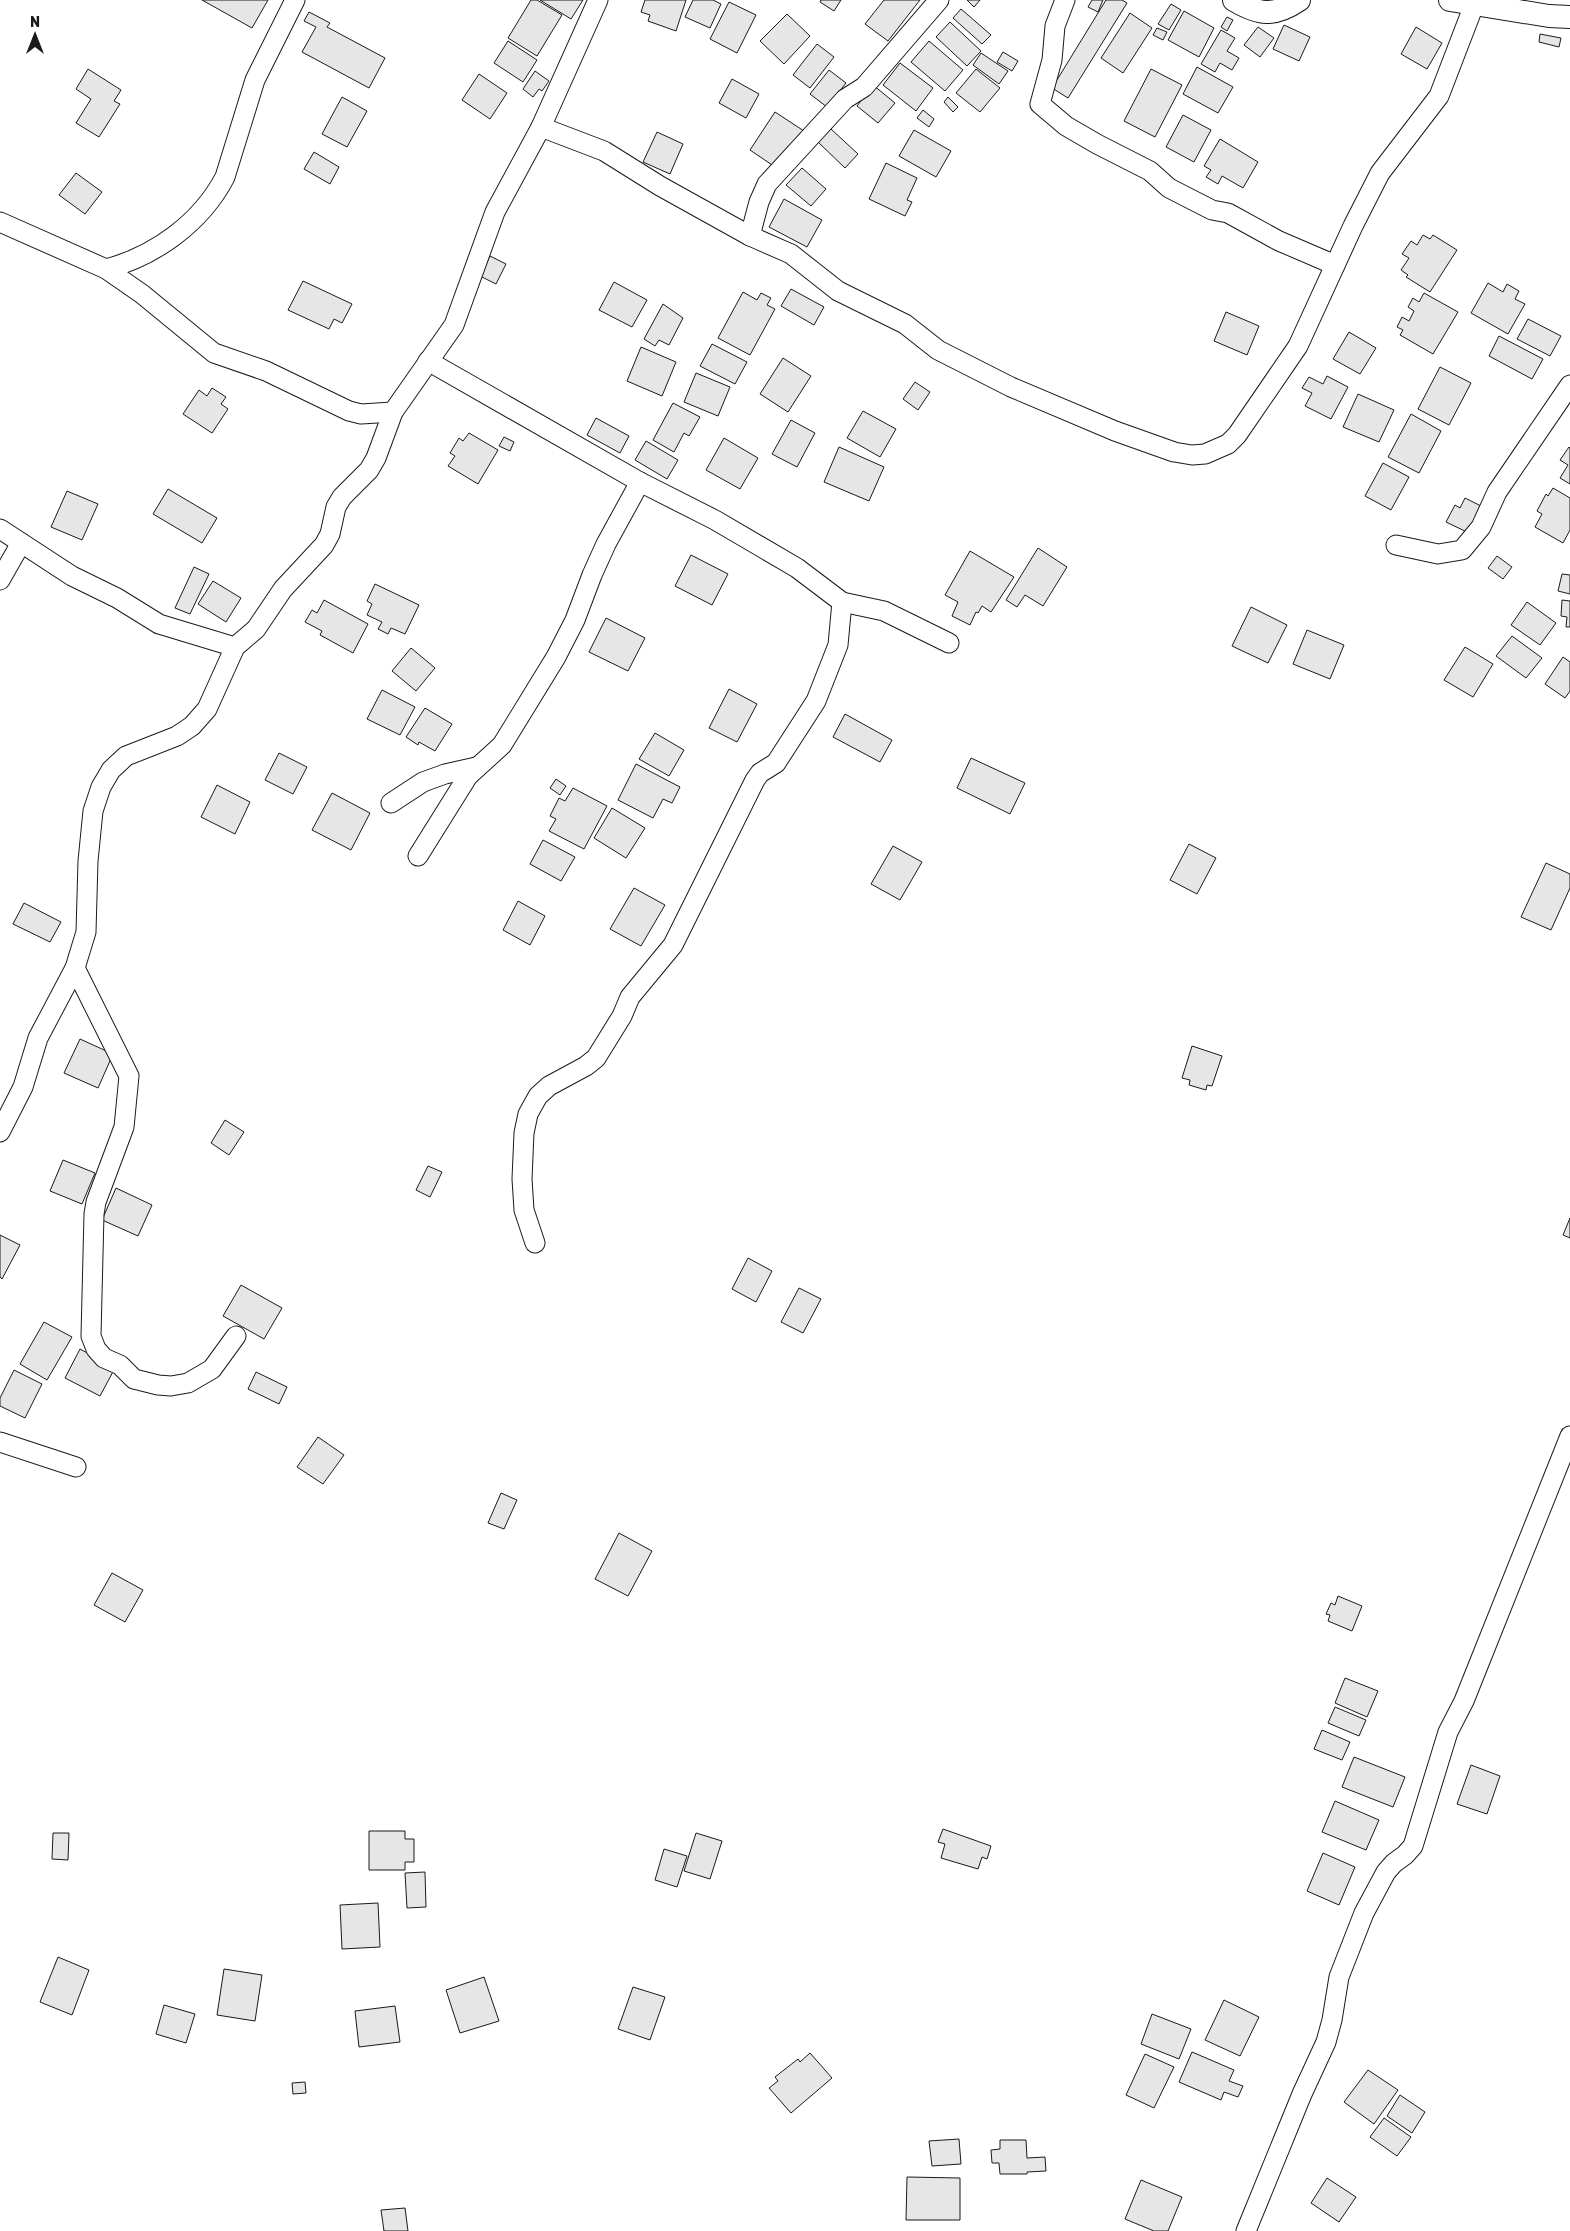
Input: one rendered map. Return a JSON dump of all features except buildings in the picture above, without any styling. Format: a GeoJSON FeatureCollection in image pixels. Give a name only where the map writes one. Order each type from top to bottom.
{"type":"FeatureCollection","features":[{"type":"Feature","properties":{"kind":"street"},"geometry":{"type":"LineString","coordinates":[[106,270],[150,253],[174,236],[217,191],[225,177],[255,80],[294,0]]}},
{"type":"Feature","properties":{"kind":"street"},"geometry":{"type":"LineString","coordinates":[[0,1132],[23,1087],[38,1038],[75,968],[86,932],[88,860],[93,811],[101,787],[111,770],[126,756],[177,736],[192,726],[206,709],[235,647],[256,629],[283,589],[324,545],[330,534],[336,507],[342,497],[369,470],[376,458],[393,412],[454,326],[494,212],[541,127],[598,0]]}},
{"type":"Feature","properties":{"kind":"street"},"geometry":{"type":"LineString","coordinates":[[750,236],[759,202],[767,184],[845,99],[864,87],[939,0]]}},
{"type":"Feature","properties":{"kind":"street"},"geometry":{"type":"LineString","coordinates":[[1065,0],[1055,26],[1052,60],[1040,104],[1066,126],[1096,144],[1150,170],[1169,188],[1212,210],[1228,213],[1279,241],[1335,266]]}},
{"type":"Feature","properties":{"kind":"street"},"geometry":{"type":"LineString","coordinates":[[1234,0],[1252,10],[1268,12],[1289,7],[1299,0]]}},
{"type":"Feature","properties":{"kind":"street"},"geometry":{"type":"LineString","coordinates":[[1450,0],[1474,5],[1570,17]]}},
{"type":"Feature","properties":{"kind":"street"},"geometry":{"type":"LineString","coordinates":[[541,127],[604,151],[660,186],[750,236],[791,254],[838,291],[905,324],[938,350],[1011,387],[1115,431],[1174,452],[1192,455],[1216,451],[1228,444],[1237,435],[1298,346],[1380,173],[1439,96],[1474,5]]}},
{"type":"Feature","properties":{"kind":"street"},"geometry":{"type":"LineString","coordinates":[[0,222],[106,270],[142,294],[214,353],[272,373],[349,411],[361,414],[393,412]]}},
{"type":"Feature","properties":{"kind":"street"},"geometry":{"type":"LineString","coordinates":[[428,361],[640,482],[660,490],[739,534],[796,568],[842,602],[884,612],[948,643]]}},
{"type":"Feature","properties":{"kind":"street"},"geometry":{"type":"LineString","coordinates":[[1396,545],[1438,554],[1462,550],[1481,527],[1497,492],[1570,385]]}},
{"type":"Feature","properties":{"kind":"street"},"geometry":{"type":"LineString","coordinates":[[418,856],[468,776],[502,744],[556,657],[575,620],[606,544],[640,482]]}},
{"type":"Feature","properties":{"kind":"street"},"geometry":{"type":"LineString","coordinates":[[0,529],[72,576],[117,598],[159,624],[235,647]]}},
{"type":"Feature","properties":{"kind":"street"},"geometry":{"type":"LineString","coordinates":[[0,580],[21,543]]}},
{"type":"Feature","properties":{"kind":"street"},"geometry":{"type":"LineString","coordinates":[[535,1243],[524,1210],[522,1179],[524,1133],[528,1114],[538,1096],[549,1086],[586,1066],[596,1058],[622,1016],[630,997],[673,945],[755,780],[760,773],[776,763],[816,701],[838,645],[842,602]]}},
{"type":"Feature","properties":{"kind":"street"},"geometry":{"type":"LineString","coordinates":[[391,802],[423,782],[445,774],[476,767]]}},
{"type":"Feature","properties":{"kind":"street"},"geometry":{"type":"LineString","coordinates":[[75,968],[128,1076],[124,1127],[96,1202],[94,1214],[91,1336],[96,1349],[104,1358],[120,1366],[134,1379],[151,1384],[171,1386],[188,1383],[212,1369],[236,1336]]}},
{"type":"Feature","properties":{"kind":"street"},"geometry":{"type":"LineString","coordinates":[[1246,2231],[1302,2094],[1326,2042],[1332,2020],[1339,1977],[1364,1913],[1386,1872],[1413,1846],[1448,1732],[1464,1701],[1570,1436]]}},
{"type":"Feature","properties":{"kind":"street"},"geometry":{"type":"LineString","coordinates":[[0,1442],[76,1467]]}}]}
